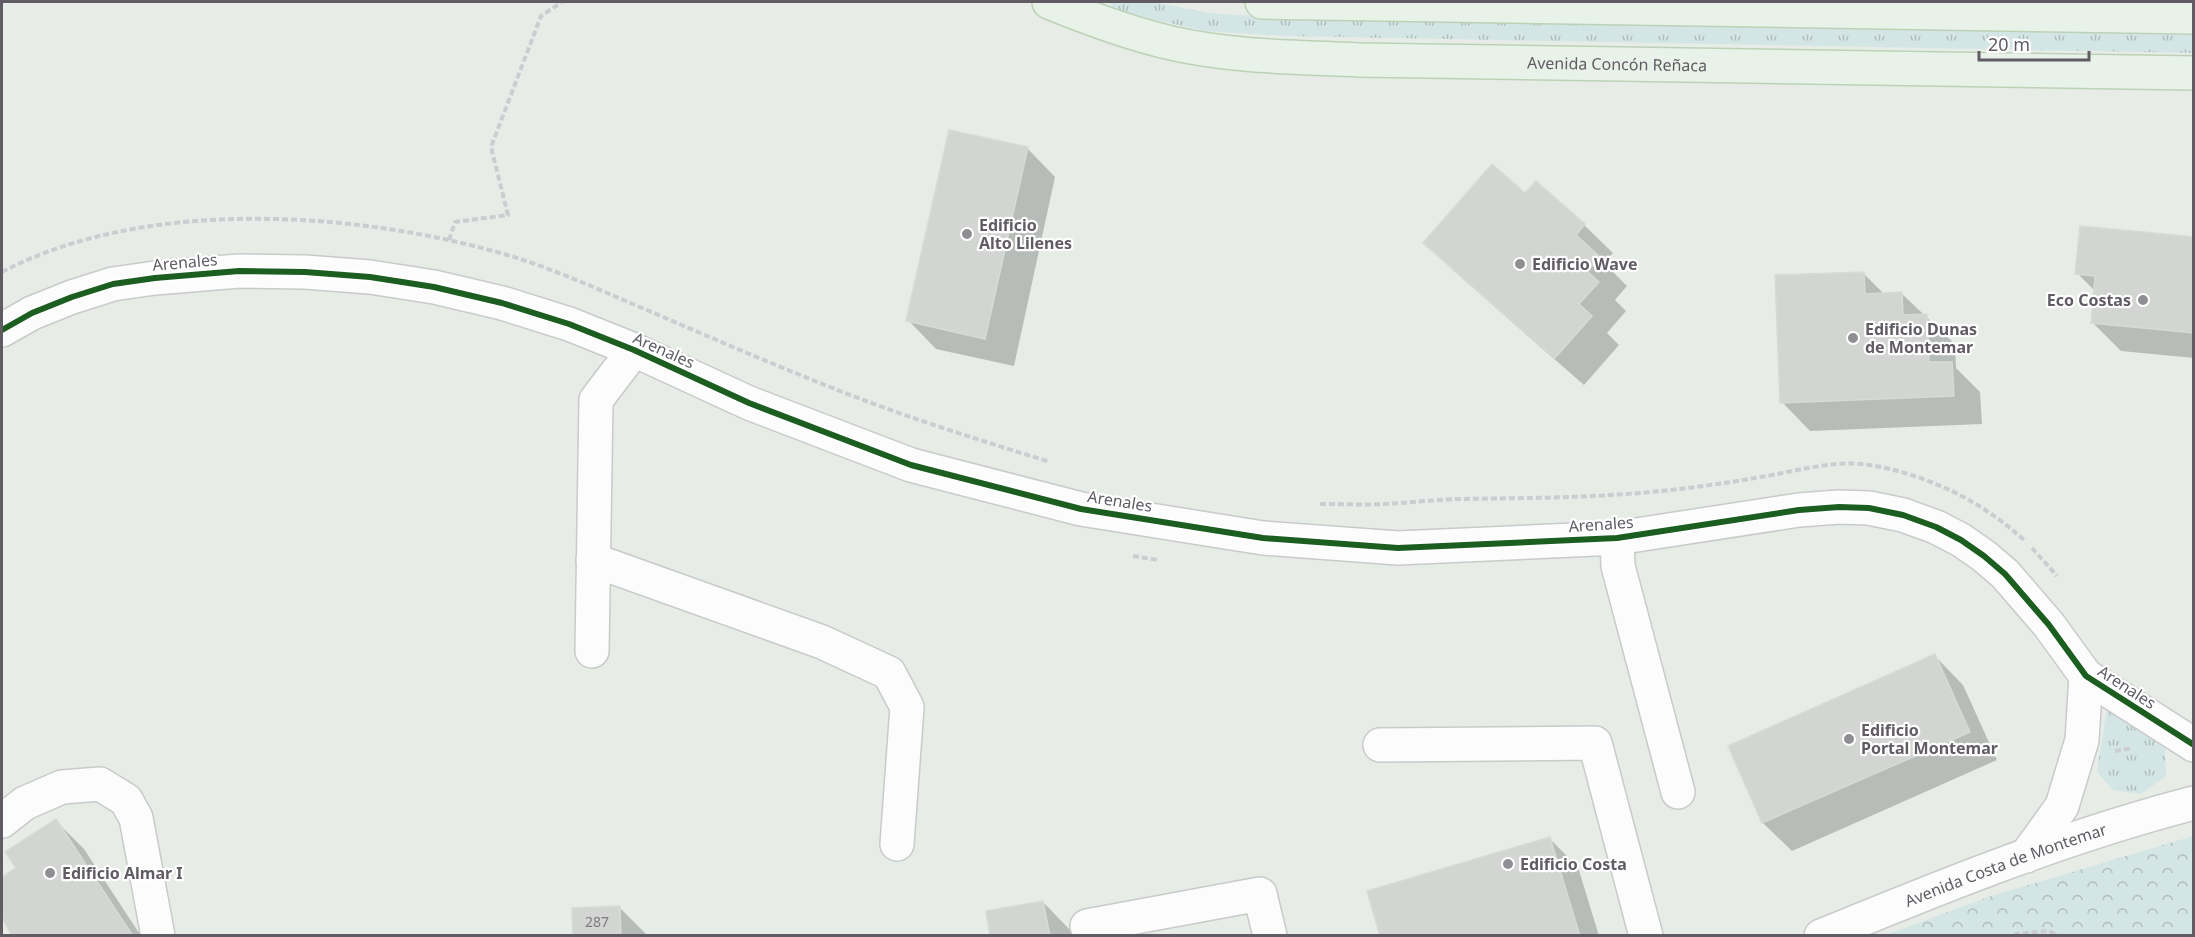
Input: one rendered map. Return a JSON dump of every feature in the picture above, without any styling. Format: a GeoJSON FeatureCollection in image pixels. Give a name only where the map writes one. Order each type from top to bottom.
{"type":"FeatureCollection","features":[{"type":"Feature","properties":{"kind":"main road","name":"Avenida Concón Reñaca"},"geometry":{"type":"LineString","coordinates":[[1049,2],[1116,28],[1172,44],[1267,55],[1359,60],[2193,73]]}},
{"type":"Feature","properties":{"kind":"main road"},"geometry":{"type":"LineString","coordinates":[[1262,2],[2193,17]]}},
{"type":"Feature","properties":{"kind":"street","name":"Arenales"},"geometry":{"type":"LineString","coordinates":[[2,330],[32,313],[113,284],[239,271],[305,272],[370,278],[434,287],[491,300],[569,324],[634,350],[749,403],[911,465],[1081,509],[1263,537],[1398,548],[1617,538],[1799,510],[1869,508],[1903,515],[1936,528],[1961,540],[1984,556],[2005,574],[2049,625],[2086,676],[2193,745]]}},
{"type":"Feature","properties":{"kind":"street"},"geometry":{"type":"LineString","coordinates":[[592,651],[596,400],[634,350]]}},
{"type":"Feature","properties":{"kind":"street"},"geometry":{"type":"LineString","coordinates":[[1617,538],[1618,566],[1678,792]]}},
{"type":"Feature","properties":{"kind":"street"},"geometry":{"type":"LineString","coordinates":[[593,560],[822,642],[889,673],[907,708],[897,844]]}},
{"type":"Feature","properties":{"kind":"street","name":"Arenales"},"geometry":{"type":"LineString","coordinates":[[2026,856],[2062,806],[2082,740],[2086,676]]}},
{"type":"Feature","properties":{"kind":"street"},"geometry":{"type":"LineString","coordinates":[[1380,745],[1595,743],[1646,936]]}},
{"type":"Feature","properties":{"kind":"street"},"geometry":{"type":"LineString","coordinates":[[2,821],[25,803],[62,787],[100,784],[126,800],[136,818],[158,936]]}},
{"type":"Feature","properties":{"kind":"street","name":"Avenida Costa de Montemar"},"geometry":{"type":"LineString","coordinates":[[1821,936],[2026,856],[2154,813],[2193,803]]}},
{"type":"Feature","properties":{"kind":"street"},"geometry":{"type":"LineString","coordinates":[[1087,926],[1260,894],[1270,936]]}},
{"type":"Feature","properties":{"kind":"path"},"geometry":{"type":"LineString","coordinates":[[449,240],[455,222],[508,214],[491,147],[541,16],[562,2]]}},
{"type":"Feature","properties":{"kind":"path"},"geometry":{"type":"LineString","coordinates":[[2,272],[56,249],[98,236],[141,226],[185,221],[229,219],[303,221],[377,228],[449,240],[514,257],[577,279],[832,388],[921,420],[1055,463]]}},
{"type":"Feature","properties":{"kind":"path"},"geometry":{"type":"LineString","coordinates":[[1312,504],[1383,504],[1454,499],[1598,496],[1679,489],[1839,462],[1875,466],[1911,475],[1945,487],[1978,504],[2016,532],[2062,581]]}},
{"type":"Feature","properties":{"kind":"path"},"geometry":{"type":"LineString","coordinates":[[2017,936],[2016,934],[2049,931],[2060,936]]}},
{"type":"Feature","properties":{"kind":"green space"},"geometry":{"type":"Polygon","coordinates":[[[1110,2],[1154,2],[1208,13],[1286,18],[2193,35],[2194,53],[1286,36],[1206,31],[1114,11],[1110,2]]]}},
{"type":"Feature","properties":{"kind":"green space"},"geometry":{"type":"Polygon","coordinates":[[[2107,708],[2165,745],[2166,776],[2141,794],[2113,790],[2097,772],[2107,708]]]}},
{"type":"Feature","properties":{"kind":"green space"},"geometry":{"type":"Polygon","coordinates":[[[2193,836],[2193,935],[1886,935],[1988,897],[2193,836]]]}},
{"type":"Feature","properties":{"kind":"building","name":"Edificio Alto Lilenes"},"geometry":{"type":"Polygon","coordinates":[[[949,130],[1028,147],[985,339],[906,321],[949,130]]]}},
{"type":"Feature","properties":{"kind":"building","name":"Edificio Wave"},"geometry":{"type":"Polygon","coordinates":[[[1492,164],[1525,193],[1536,181],[1585,224],[1576,235],[1600,257],[1587,271],[1599,282],[1579,304],[1592,316],[1555,358],[1423,243],[1492,164]]]}},
{"type":"Feature","properties":{"kind":"building","name":"Eco Costas"},"geometry":{"type":"Polygon","coordinates":[[[2080,226],[2194,237],[2194,333],[2091,323],[2095,276],[2075,274],[2080,226]]]}},
{"type":"Feature","properties":{"kind":"building","name":"Edificio Dunas de Montemar"},"geometry":{"type":"Polygon","coordinates":[[[1864,272],[1865,294],[1902,292],[1903,315],[1927,314],[1929,362],[1952,362],[1954,396],[1780,403],[1775,275],[1864,272]]]}},
{"type":"Feature","properties":{"kind":"building","name":"Edificio Portal Montemar"},"geometry":{"type":"Polygon","coordinates":[[[1935,654],[1970,732],[1762,823],[1728,746],[1935,654]]]}},
{"type":"Feature","properties":{"kind":"building","name":"Edificio Almar I"},"geometry":{"type":"Polygon","coordinates":[[[56,819],[133,936],[12,936],[2,918],[2,877],[16,868],[5,852],[56,819]]]}},
{"type":"Feature","properties":{"kind":"building","name":"Edificio Costa"},"geometry":{"type":"Polygon","coordinates":[[[1550,837],[1580,936],[1380,936],[1367,891],[1550,837]]]}},
{"type":"Feature","properties":{"kind":"building"},"geometry":{"type":"Polygon","coordinates":[[[1043,901],[1050,936],[990,936],[986,911],[1043,901]]]}},
{"type":"Feature","properties":{"kind":"building"},"geometry":{"type":"Polygon","coordinates":[[[620,906],[621,936],[573,936],[572,908],[620,906]]]}},
{"type":"Feature","properties":{"kind":"cycle path"},"geometry":{"type":"LineString","coordinates":[[2,330],[32,313],[113,284],[239,271],[305,272],[370,277],[434,287],[502,303],[569,324],[634,350],[749,403],[911,465],[1081,509],[1263,538],[1398,548],[1617,538],[1799,510],[1839,507],[1869,508],[1903,515],[1936,527],[1961,540],[1984,556],[2005,574],[2049,625],[2086,676],[2194,745]]}},
{"type":"Feature","properties":{"kind":"place","name":"Edificio Alto Lilenes"},"geometry":{"type":"Point","coordinates":[967,234]}},
{"type":"Feature","properties":{"kind":"place","name":"Edificio Wave"},"geometry":{"type":"Point","coordinates":[1520,264]}},
{"type":"Feature","properties":{"kind":"place","name":"Eco Costas"},"geometry":{"type":"Point","coordinates":[2143,300]}},
{"type":"Feature","properties":{"kind":"place","name":"Edificio Dunas de Montemar"},"geometry":{"type":"Point","coordinates":[1853,338]}},
{"type":"Feature","properties":{"kind":"place","name":"Edificio Portal Montemar"},"geometry":{"type":"Point","coordinates":[1849,739]}},
{"type":"Feature","properties":{"kind":"place","name":"Edificio Costa"},"geometry":{"type":"Point","coordinates":[1508,864]}},
{"type":"Feature","properties":{"kind":"place","name":"Edificio Almar I"},"geometry":{"type":"Point","coordinates":[50,873]}}]}
